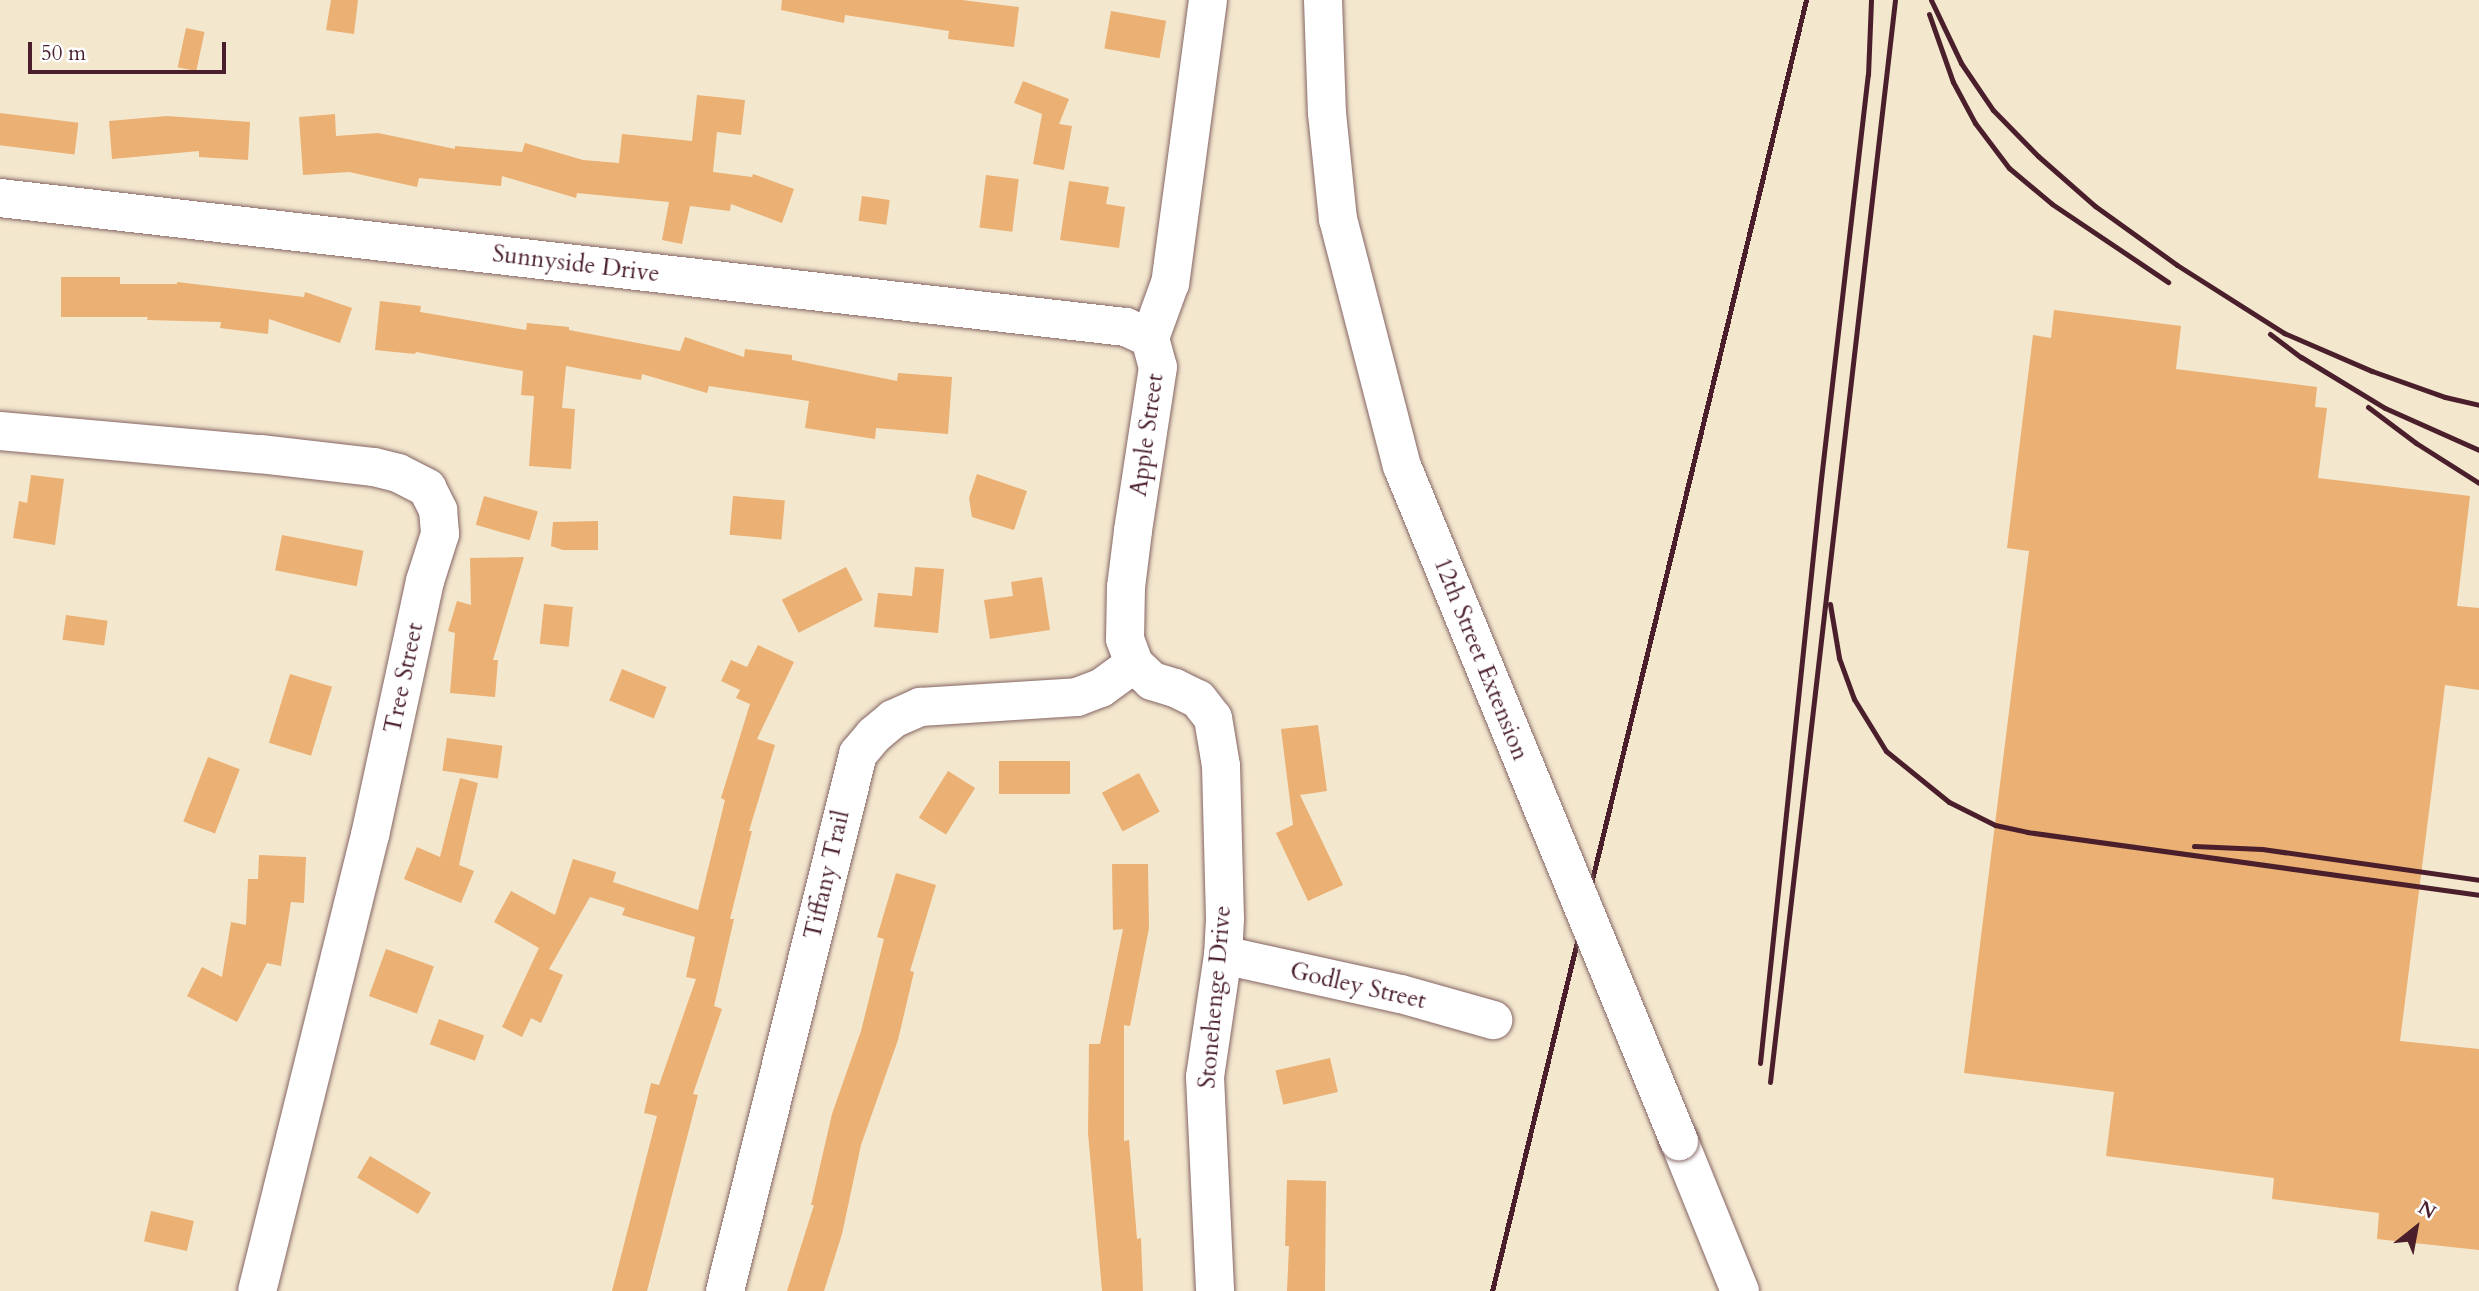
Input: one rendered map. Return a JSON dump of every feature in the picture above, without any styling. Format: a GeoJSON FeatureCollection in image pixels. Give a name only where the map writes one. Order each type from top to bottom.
{"type":"FeatureCollection","features":[{"type":"Feature","properties":{"kind":"street","name":"Apple Street"},"geometry":{"type":"LineString","coordinates":[[1134,664],[1125,639],[1126,587],[1158,367],[1150,338],[1170,283],[1209,0]]}},
{"type":"Feature","properties":{"kind":"street","name":"12th Street Extension"},"geometry":{"type":"LineString","coordinates":[[1323,0],[1326,113],[1338,219],[1402,466],[1740,1291]]}},
{"type":"Feature","properties":{"kind":"street","name":"Sunnyside Drive"},"geometry":{"type":"LineString","coordinates":[[0,198],[1126,327],[1150,338]]}},
{"type":"Feature","properties":{"kind":"street","name":"Tree Street"},"geometry":{"type":"LineString","coordinates":[[0,431],[374,467],[398,473],[427,488],[438,510],[440,534],[425,581],[370,835],[257,1291]]}},
{"type":"Feature","properties":{"kind":"street","name":"Stonehenge Drive"},"geometry":{"type":"LineString","coordinates":[[1134,664],[1152,681],[1198,699],[1213,718],[1223,791],[1223,955],[1210,1024],[1205,1077],[1215,1291]]}},
{"type":"Feature","properties":{"kind":"street","name":"Tiffany Trail"},"geometry":{"type":"LineString","coordinates":[[725,1291],[858,754],[874,735],[893,719],[920,707],[1077,696],[1101,688],[1134,664]]}},
{"type":"Feature","properties":{"kind":"street","name":"Godley Street"},"geometry":{"type":"LineString","coordinates":[[1223,955],[1401,995],[1493,1020]]}},
{"type":"Feature","properties":{"kind":"building"},"geometry":{"type":"Polygon","coordinates":[[[331,0],[358,0],[354,34],[326,30],[331,0]]]}},
{"type":"Feature","properties":{"kind":"building"},"geometry":{"type":"Polygon","coordinates":[[[782,0],[962,0],[1019,7],[1014,47],[948,39],[949,31],[845,15],[844,23],[781,10],[782,0]]]}},
{"type":"Feature","properties":{"kind":"building"},"geometry":{"type":"Polygon","coordinates":[[[1111,11],[1166,21],[1160,58],[1104,48],[1111,11]]]}},
{"type":"Feature","properties":{"kind":"building"},"geometry":{"type":"Polygon","coordinates":[[[186,28],[205,32],[196,71],[178,67],[186,28]]]}},
{"type":"Feature","properties":{"kind":"building"},"geometry":{"type":"Polygon","coordinates":[[[1023,81],[1069,99],[1059,124],[1072,126],[1064,170],[1033,164],[1042,114],[1014,103],[1023,81]]]}},
{"type":"Feature","properties":{"kind":"building"},"geometry":{"type":"Polygon","coordinates":[[[697,95],[745,100],[741,135],[717,132],[713,172],[752,177],[753,174],[794,189],[782,223],[731,204],[730,211],[690,206],[682,244],[662,240],[669,202],[577,193],[576,198],[502,176],[501,186],[419,178],[417,187],[349,172],[303,175],[299,117],[335,114],[336,136],[378,133],[455,149],[455,146],[522,152],[525,143],[583,160],[619,163],[622,134],[692,141],[697,95]]]}},
{"type":"Feature","properties":{"kind":"building"},"geometry":{"type":"Polygon","coordinates":[[[0,113],[78,123],[75,154],[0,145],[0,113]]]}},
{"type":"Feature","properties":{"kind":"building"},"geometry":{"type":"Polygon","coordinates":[[[167,116],[250,122],[248,160],[199,157],[199,151],[112,159],[109,121],[167,116]]]}},
{"type":"Feature","properties":{"kind":"building"},"geometry":{"type":"Polygon","coordinates":[[[986,175],[1019,179],[1012,232],[980,228],[986,175]]]}},
{"type":"Feature","properties":{"kind":"building"},"geometry":{"type":"Polygon","coordinates":[[[1069,181],[1109,187],[1106,204],[1125,207],[1119,248],[1060,240],[1069,181]]]}},
{"type":"Feature","properties":{"kind":"building"},"geometry":{"type":"Polygon","coordinates":[[[862,196],[890,200],[886,225],[859,221],[862,196]]]}},
{"type":"Feature","properties":{"kind":"building"},"geometry":{"type":"Polygon","coordinates":[[[61,277],[120,277],[120,284],[177,282],[304,297],[305,292],[352,308],[340,343],[269,319],[268,334],[220,328],[221,322],[147,320],[148,317],[61,317],[61,277]]]}},
{"type":"Feature","properties":{"kind":"building"},"geometry":{"type":"Polygon","coordinates":[[[380,301],[421,306],[420,312],[526,330],[527,323],[569,327],[569,330],[680,351],[685,337],[744,357],[745,349],[792,355],[792,360],[897,381],[898,373],[952,377],[948,434],[876,428],[875,439],[805,428],[809,401],[709,386],[707,393],[642,374],[641,380],[566,366],[562,408],[575,409],[571,469],[529,466],[534,396],[521,395],[523,371],[416,352],[375,350],[380,301]]]}},
{"type":"Feature","properties":{"kind":"building"},"geometry":{"type":"Polygon","coordinates":[[[2054,310],[2181,326],[2176,369],[2317,387],[2315,407],[2327,408],[2318,478],[2470,496],[2457,606],[2479,608],[2479,690],[2445,685],[2400,1041],[2479,1049],[2479,1250],[2377,1239],[2379,1213],[2272,1199],[2274,1178],[2106,1156],[2114,1092],[1964,1073],[2029,551],[2007,548],[2033,335],[2051,338],[2054,310]]]}},
{"type":"Feature","properties":{"kind":"building"},"geometry":{"type":"Polygon","coordinates":[[[977,474],[1027,491],[1014,530],[972,517],[969,498],[977,474]]]}},
{"type":"Feature","properties":{"kind":"building"},"geometry":{"type":"Polygon","coordinates":[[[31,475],[64,479],[55,545],[13,538],[19,501],[27,503],[31,475]]]}},
{"type":"Feature","properties":{"kind":"building"},"geometry":{"type":"Polygon","coordinates":[[[484,496],[538,511],[530,540],[476,525],[484,496]]]}},
{"type":"Feature","properties":{"kind":"building"},"geometry":{"type":"Polygon","coordinates":[[[733,496],[785,501],[781,539],[730,535],[733,496]]]}},
{"type":"Feature","properties":{"kind":"building"},"geometry":{"type":"Polygon","coordinates":[[[598,521],[598,550],[563,550],[551,546],[553,522],[598,521]]]}},
{"type":"Feature","properties":{"kind":"building"},"geometry":{"type":"Polygon","coordinates":[[[282,535],[363,551],[357,586],[275,570],[282,535]]]}},
{"type":"Feature","properties":{"kind":"building"},"geometry":{"type":"Polygon","coordinates":[[[524,557],[493,660],[498,660],[495,697],[450,693],[455,633],[448,631],[457,601],[471,605],[470,558],[524,557]]]}},
{"type":"Feature","properties":{"kind":"building"},"geometry":{"type":"Polygon","coordinates":[[[846,567],[863,600],[799,633],[782,600],[846,567]]]}},
{"type":"Feature","properties":{"kind":"building"},"geometry":{"type":"Polygon","coordinates":[[[915,567],[944,569],[938,633],[874,627],[878,593],[912,596],[915,567]]]}},
{"type":"Feature","properties":{"kind":"building"},"geometry":{"type":"Polygon","coordinates":[[[1042,577],[1050,630],[990,639],[984,600],[1013,596],[1011,582],[1042,577]]]}},
{"type":"Feature","properties":{"kind":"building"},"geometry":{"type":"Polygon","coordinates":[[[544,604],[573,607],[569,647],[540,644],[544,604]]]}},
{"type":"Feature","properties":{"kind":"building"},"geometry":{"type":"Polygon","coordinates":[[[66,615],[108,621],[104,646],[63,640],[66,615]]]}},
{"type":"Feature","properties":{"kind":"building"},"geometry":{"type":"Polygon","coordinates":[[[758,645],[794,662],[757,739],[775,745],[749,831],[752,831],[730,919],[734,919],[714,1006],[722,1009],[693,1094],[698,1095],[647,1291],[612,1291],[657,1116],[644,1113],[651,1083],[659,1085],[696,979],[686,977],[695,937],[622,915],[625,908],[590,897],[549,969],[563,975],[541,1023],[531,1018],[522,1037],[502,1027],[539,948],[494,922],[511,891],[555,915],[573,859],[616,872],[613,882],[698,910],[725,800],[721,798],[750,704],[736,698],[740,690],[721,681],[731,660],[747,667],[758,645]]]}},
{"type":"Feature","properties":{"kind":"building"},"geometry":{"type":"Polygon","coordinates":[[[622,669],[667,687],[654,719],[609,701],[622,669]]]}},
{"type":"Feature","properties":{"kind":"building"},"geometry":{"type":"Polygon","coordinates":[[[290,674],[332,687],[311,756],[269,743],[290,674]]]}},
{"type":"Feature","properties":{"kind":"building"},"geometry":{"type":"Polygon","coordinates":[[[1318,725],[1327,791],[1300,795],[1343,885],[1308,901],[1276,833],[1293,825],[1281,729],[1318,725]]]}},
{"type":"Feature","properties":{"kind":"building"},"geometry":{"type":"Polygon","coordinates":[[[447,738],[502,746],[498,778],[442,771],[447,738]]]}},
{"type":"Feature","properties":{"kind":"building"},"geometry":{"type":"Polygon","coordinates":[[[208,757],[240,769],[215,834],[183,821],[208,757]]]}},
{"type":"Feature","properties":{"kind":"building"},"geometry":{"type":"Polygon","coordinates":[[[999,761],[1070,761],[1070,794],[999,794],[999,761]]]}},
{"type":"Feature","properties":{"kind":"building"},"geometry":{"type":"Polygon","coordinates":[[[948,771],[975,788],[946,835],[919,818],[948,771]]]}},
{"type":"Feature","properties":{"kind":"building"},"geometry":{"type":"Polygon","coordinates":[[[1139,773],[1160,812],[1123,832],[1102,793],[1139,773]]]}},
{"type":"Feature","properties":{"kind":"building"},"geometry":{"type":"Polygon","coordinates":[[[460,778],[478,783],[459,865],[474,871],[461,903],[404,879],[417,847],[440,857],[460,778]]]}},
{"type":"Feature","properties":{"kind":"building"},"geometry":{"type":"Polygon","coordinates":[[[259,855],[306,857],[304,903],[291,902],[281,966],[267,963],[237,1022],[187,996],[202,967],[222,977],[231,922],[246,925],[248,879],[258,879],[259,855]]]}},
{"type":"Feature","properties":{"kind":"building"},"geometry":{"type":"Polygon","coordinates":[[[1112,864],[1148,864],[1149,928],[1130,1026],[1124,1025],[1124,1141],[1129,1140],[1137,1239],[1141,1238],[1143,1291],[1102,1291],[1088,1133],[1089,1044],[1100,1044],[1123,929],[1113,930],[1112,864]]]}},
{"type":"Feature","properties":{"kind":"building"},"geometry":{"type":"Polygon","coordinates":[[[896,873],[936,885],[910,971],[914,972],[898,1040],[861,1145],[842,1234],[824,1291],[787,1291],[814,1205],[811,1205],[832,1114],[861,1031],[884,939],[877,937],[896,873]]]}},
{"type":"Feature","properties":{"kind":"building"},"geometry":{"type":"Polygon","coordinates":[[[386,949],[434,966],[417,1013],[369,996],[386,949]]]}},
{"type":"Feature","properties":{"kind":"building"},"geometry":{"type":"Polygon","coordinates":[[[439,1019],[484,1035],[475,1061],[430,1044],[439,1019]]]}},
{"type":"Feature","properties":{"kind":"building"},"geometry":{"type":"Polygon","coordinates":[[[1330,1058],[1338,1092],[1283,1105],[1275,1071],[1330,1058]]]}},
{"type":"Feature","properties":{"kind":"building"},"geometry":{"type":"Polygon","coordinates":[[[370,1156],[431,1193],[418,1214],[357,1177],[370,1156]]]}},
{"type":"Feature","properties":{"kind":"building"},"geometry":{"type":"Polygon","coordinates":[[[1287,1180],[1326,1181],[1325,1291],[1287,1291],[1287,1180]]]}},
{"type":"Feature","properties":{"kind":"building"},"geometry":{"type":"Polygon","coordinates":[[[151,1211],[194,1221],[187,1251],[144,1241],[151,1211]]]}},
{"type":"Feature","properties":{"kind":"railway"},"geometry":{"type":"LineString","coordinates":[[1492,1291],[1806,0]]}},
{"type":"Feature","properties":{"kind":"railway"},"geometry":{"type":"LineString","coordinates":[[1760,1063],[1821,479],[1868,75],[1871,0]]}},
{"type":"Feature","properties":{"kind":"railway"},"geometry":{"type":"LineString","coordinates":[[1770,1082],[1895,0]]}},
{"type":"Feature","properties":{"kind":"railway"},"geometry":{"type":"LineString","coordinates":[[1931,0],[1961,63],[1993,110],[2038,156],[2095,206],[2177,265],[2284,333],[2372,371],[2445,397],[2479,405]]}},
{"type":"Feature","properties":{"kind":"railway"},"geometry":{"type":"LineString","coordinates":[[1929,14],[1953,82],[1975,123],[2009,168],[2052,204],[2168,282]]}},
{"type":"Feature","properties":{"kind":"railway"},"geometry":{"type":"LineString","coordinates":[[2270,334],[2301,357],[2385,408],[2479,450]]}},
{"type":"Feature","properties":{"kind":"railway"},"geometry":{"type":"LineString","coordinates":[[2368,407],[2416,443],[2479,483]]}},
{"type":"Feature","properties":{"kind":"railway"},"geometry":{"type":"LineString","coordinates":[[1830,604],[1839,658],[1854,699],[1886,751],[1949,802],[1995,825],[2027,832],[2479,895]]}},
{"type":"Feature","properties":{"kind":"railway"},"geometry":{"type":"LineString","coordinates":[[2194,846],[2262,849],[2479,880]]}}]}
